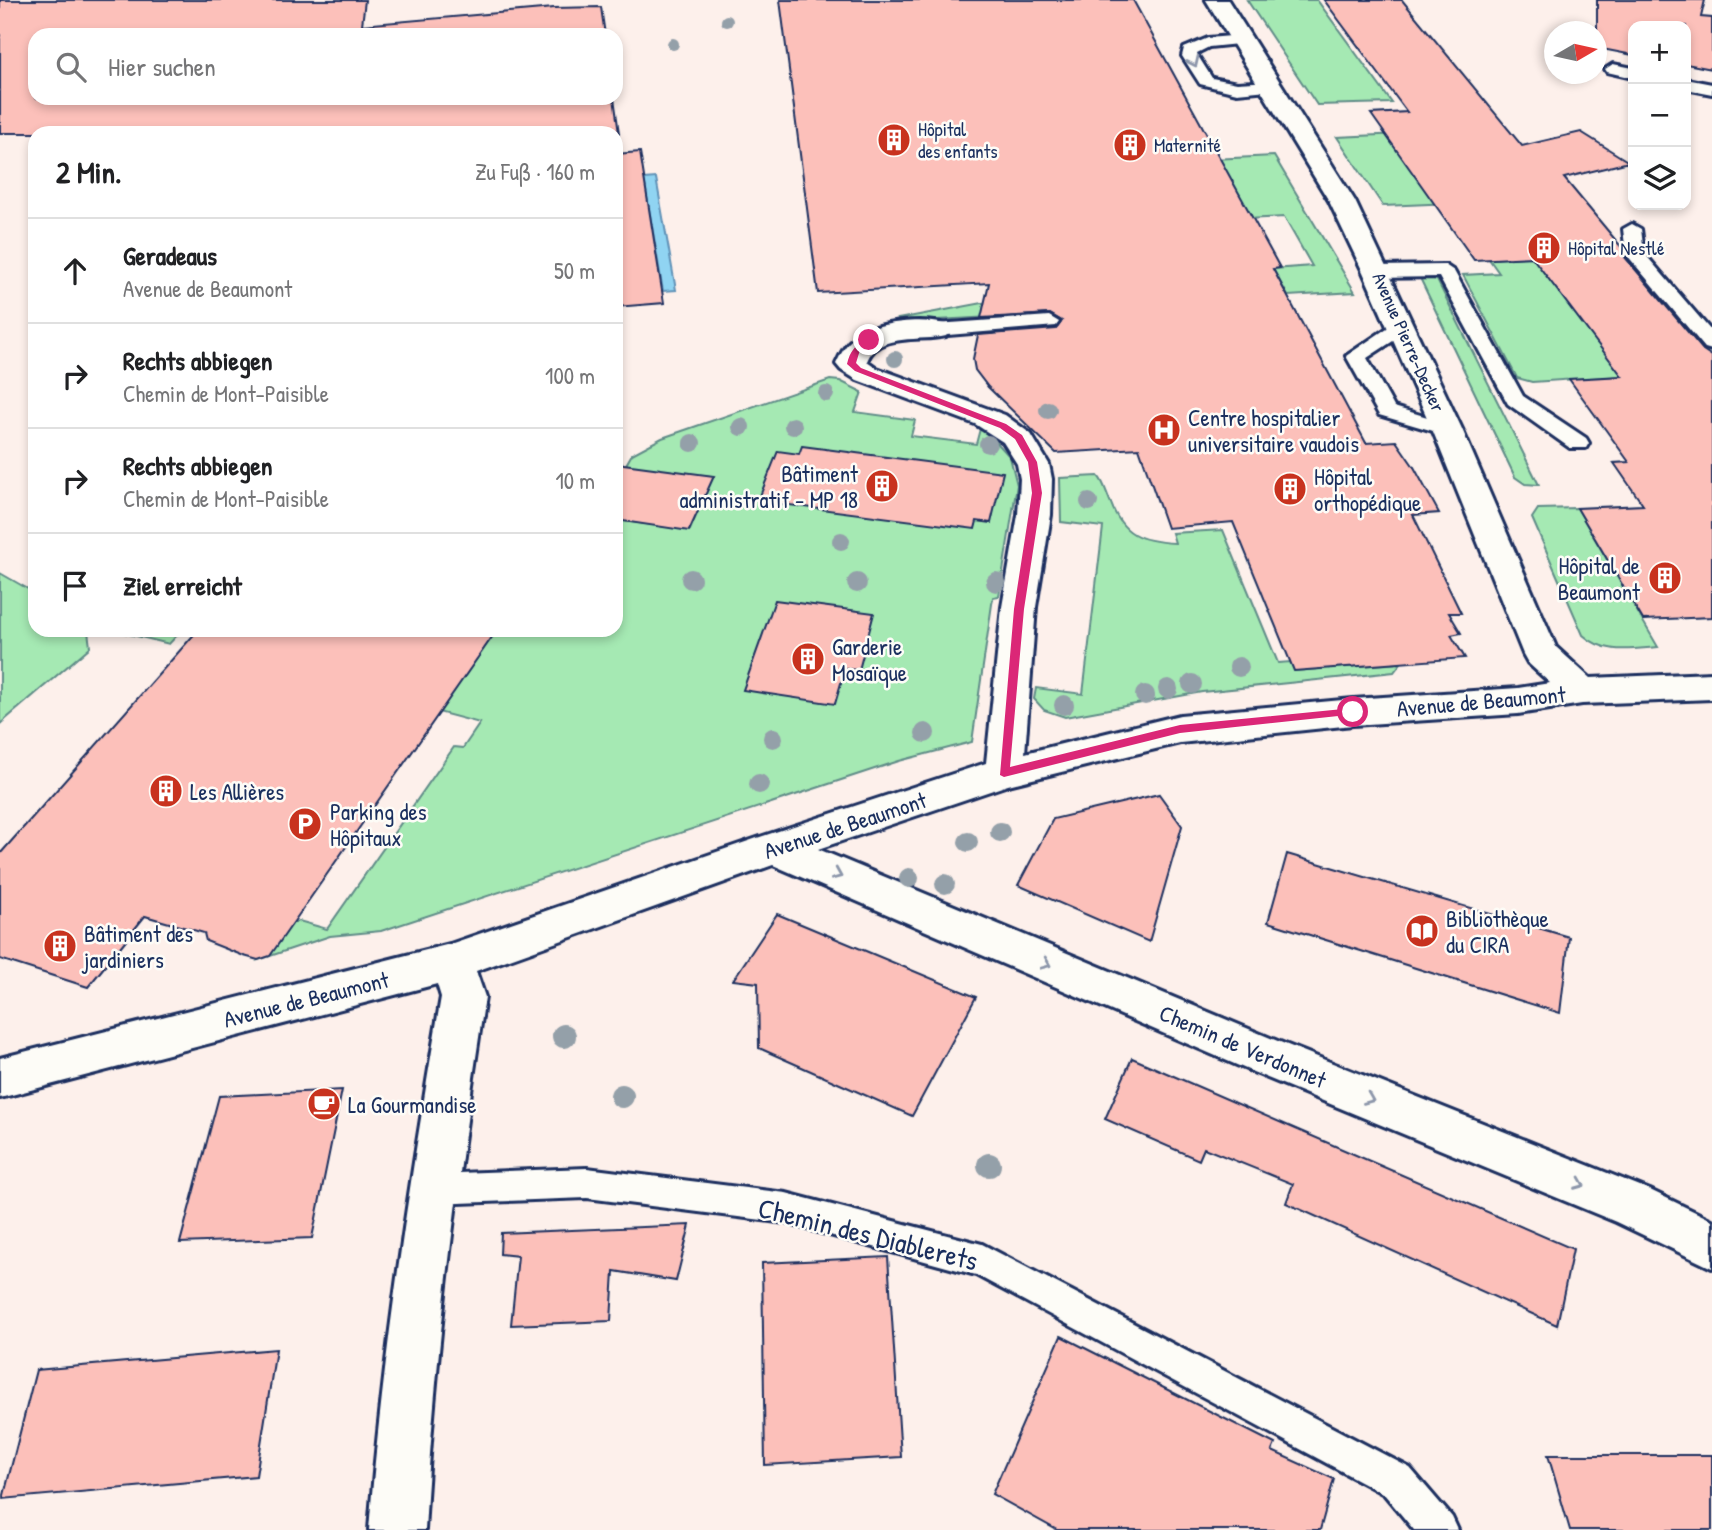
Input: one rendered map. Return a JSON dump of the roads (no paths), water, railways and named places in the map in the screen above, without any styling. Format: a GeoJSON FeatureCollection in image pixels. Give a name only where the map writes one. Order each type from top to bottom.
{"type":"FeatureCollection","features":[{"type":"Feature","properties":{"kind":"street","name":"Avenue Pierre-Decker"},"geometry":{"type":"LineString","coordinates":[[1217,0],[1342,201],[1403,326],[1541,654],[1582,691]]}},
{"type":"Feature","properties":{"kind":"street"},"geometry":{"type":"LineString","coordinates":[[936,330],[884,334],[869,340],[856,349],[851,364],[867,374],[986,417],[1003,426],[1018,437],[1033,462],[1037,493],[1019,609],[1004,772]]}},
{"type":"Feature","properties":{"kind":"street","name":"Avenue de Beaumont"},"geometry":{"type":"LineString","coordinates":[[0,1078],[450,962],[774,848],[1004,772],[1180,729],[1353,712],[1518,701],[1582,691],[1712,686]]}},
{"type":"Feature","properties":{"kind":"street","name":"Chemin de Verdonnet"},"geometry":{"type":"LineString","coordinates":[[774,848],[1269,1058],[1633,1206],[1712,1245]]}},
{"type":"Feature","properties":{"kind":"street"},"geometry":{"type":"LineString","coordinates":[[397,1530],[404,1428],[432,1189],[463,997],[450,962]]}},
{"type":"Feature","properties":{"kind":"lane"},"geometry":{"type":"LineString","coordinates":[[1243,40],[1209,42],[1195,46],[1189,51],[1190,56],[1206,81],[1237,88],[1272,86]]}},
{"type":"Feature","properties":{"kind":"lane"},"geometry":{"type":"LineString","coordinates":[[1613,69],[1628,72]]}},
{"type":"Feature","properties":{"kind":"lane"},"geometry":{"type":"LineString","coordinates":[[1691,85],[1712,89]]}},
{"type":"Feature","properties":{"kind":"lane"},"geometry":{"type":"LineString","coordinates":[[1632,229],[1635,254],[1712,344]]}},
{"type":"Feature","properties":{"kind":"lane"},"geometry":{"type":"LineString","coordinates":[[1377,272],[1446,271],[1515,400],[1578,443]]}},
{"type":"Feature","properties":{"kind":"lane"},"geometry":{"type":"LineString","coordinates":[[936,330],[1049,322]]}},
{"type":"Feature","properties":{"kind":"lane"},"geometry":{"type":"LineString","coordinates":[[1403,326],[1356,356],[1386,411],[1447,429]]}},
{"type":"Feature","properties":{"kind":"lane","name":"Chemin des Diablerets"},"geometry":{"type":"LineString","coordinates":[[432,1189],[587,1183],[773,1206],[982,1261],[1397,1481],[1439,1530]]}},
{"type":"Feature","properties":{"kind":"water"},"geometry":{"type":"Polygon","coordinates":[[[656,178],[676,290],[663,291],[644,179],[656,178]]]}},
{"type":"Feature","properties":{"kind":"place","name":"Hôpital des enfants"},"geometry":{"type":"Point","coordinates":[894,140]}},
{"type":"Feature","properties":{"kind":"place","name":"Maternité"},"geometry":{"type":"Point","coordinates":[1130,145]}},
{"type":"Feature","properties":{"kind":"place","name":"Hôpital Nestlé"},"geometry":{"type":"Point","coordinates":[1544,248]}},
{"type":"Feature","properties":{"kind":"place","name":"Centre hospitalier universitaire vaudois"},"geometry":{"type":"Point","coordinates":[1164,430]}},
{"type":"Feature","properties":{"kind":"place","name":"Bâtiment administratif - MP 18"},"geometry":{"type":"Point","coordinates":[882,486]}},
{"type":"Feature","properties":{"kind":"place","name":"Hôpital orthopédique"},"geometry":{"type":"Point","coordinates":[1290,489]}},
{"type":"Feature","properties":{"kind":"place","name":"Hôpital de Beaumont"},"geometry":{"type":"Point","coordinates":[1665,578]}},
{"type":"Feature","properties":{"kind":"place","name":"Garderie Mosaïque"},"geometry":{"type":"Point","coordinates":[808,659]}},
{"type":"Feature","properties":{"kind":"place","name":"Les Allières"},"geometry":{"type":"Point","coordinates":[166,791]}},
{"type":"Feature","properties":{"kind":"place","name":"Parking des Hôpitaux"},"geometry":{"type":"Point","coordinates":[305,824]}},
{"type":"Feature","properties":{"kind":"place","name":"Bibliothèque du CIRA"},"geometry":{"type":"Point","coordinates":[1422,931]}},
{"type":"Feature","properties":{"kind":"place","name":"Bâtiment des jardiniers"},"geometry":{"type":"Point","coordinates":[60,946]}},
{"type":"Feature","properties":{"kind":"place","name":"La Gourmandise"},"geometry":{"type":"Point","coordinates":[324,1104]}}]}
